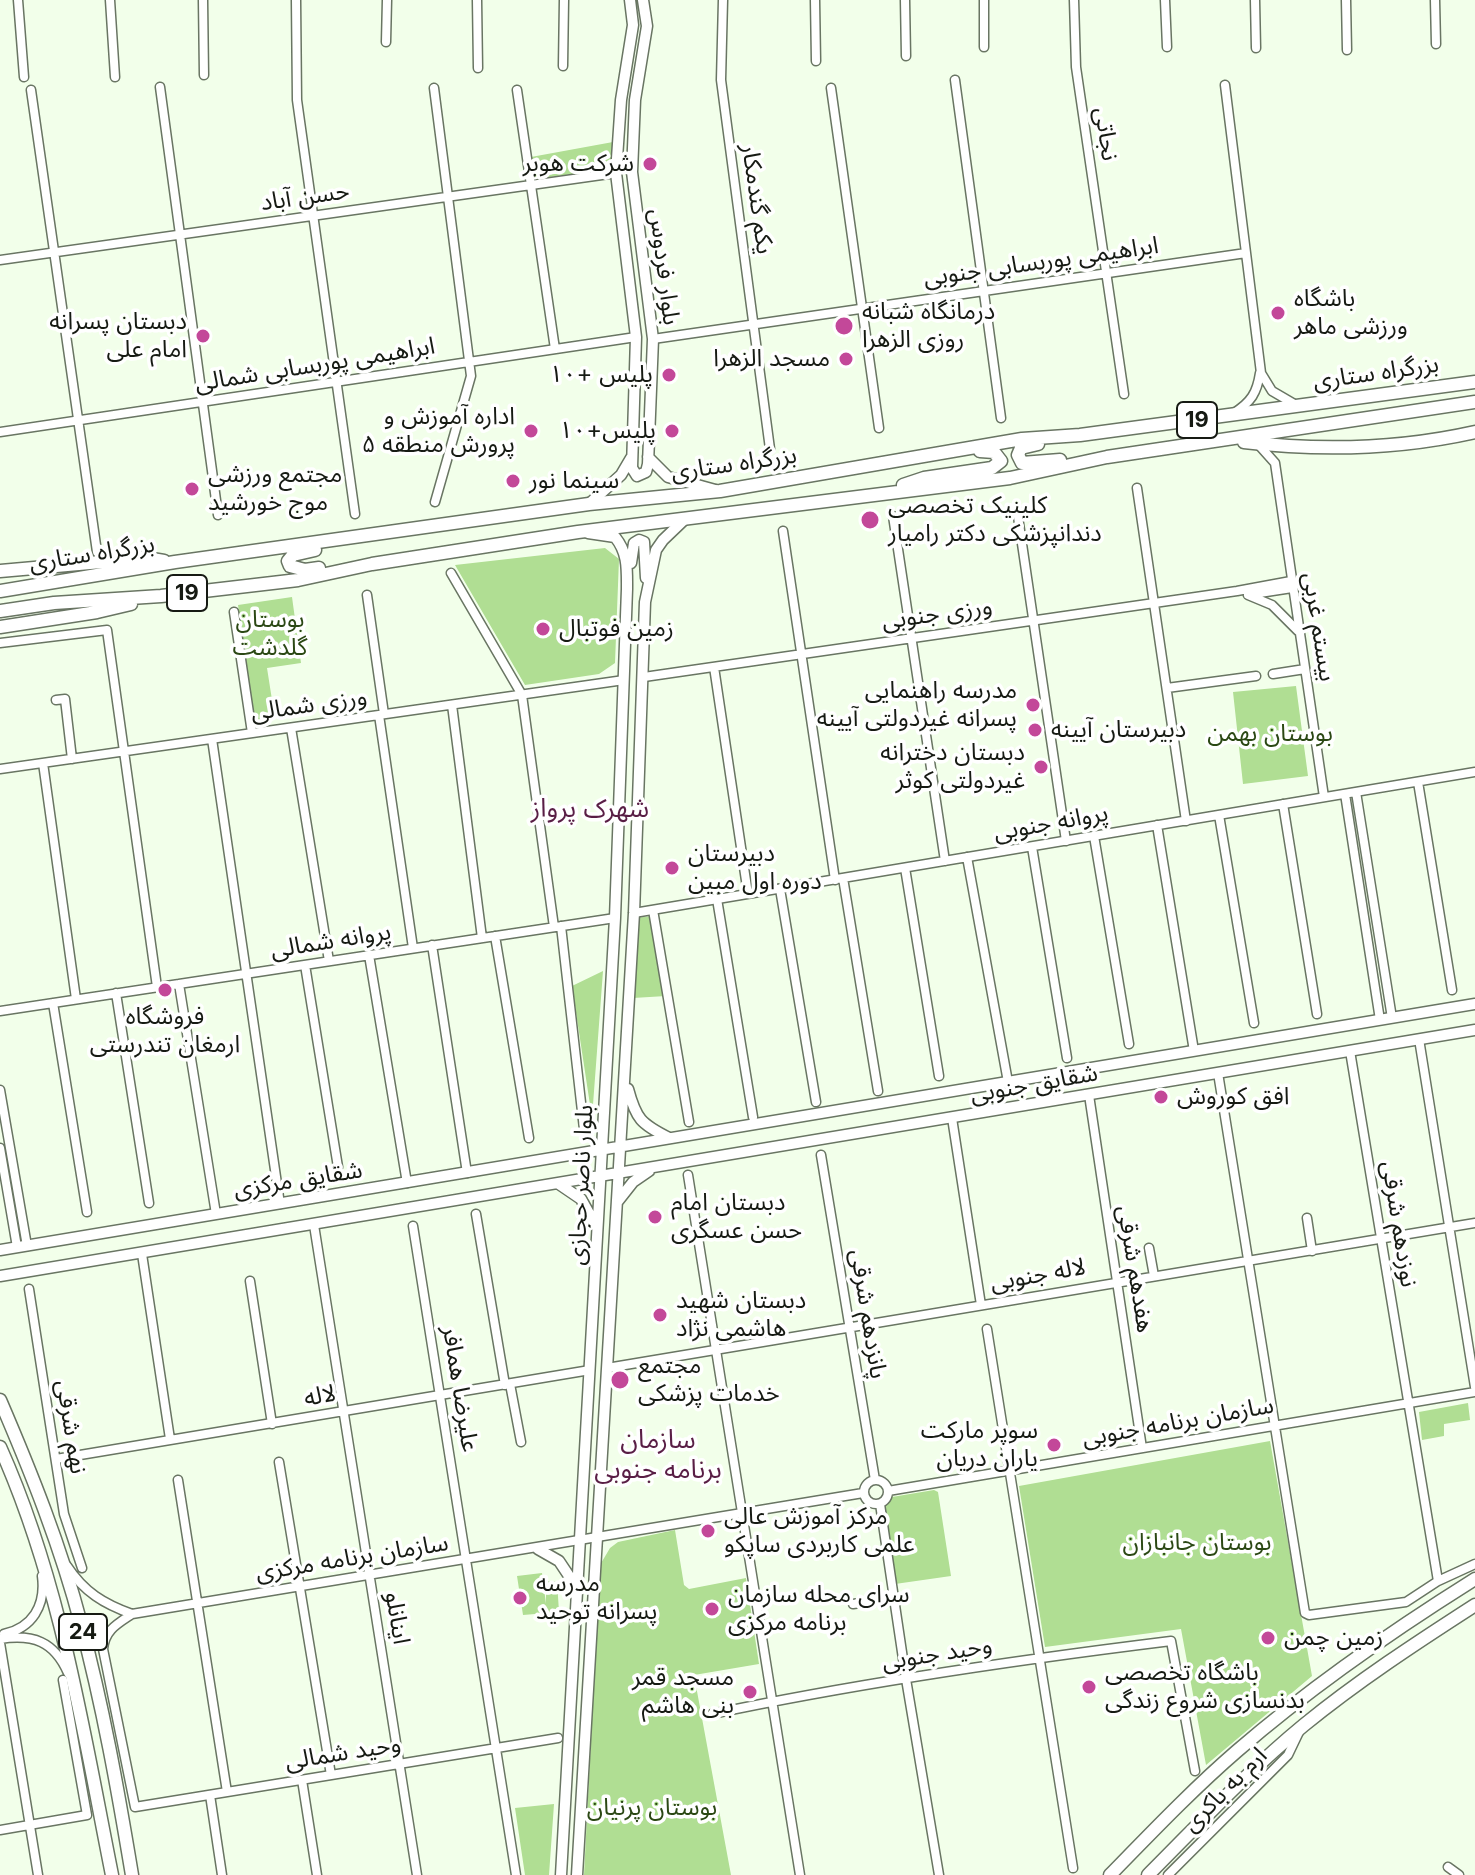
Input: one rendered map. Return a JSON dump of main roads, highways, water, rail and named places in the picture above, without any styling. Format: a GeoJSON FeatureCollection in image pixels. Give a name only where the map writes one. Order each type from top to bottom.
{"type":"FeatureCollection","features":[{"type":"Feature","properties":{"kind":"highway","name":"بزرگراه ستاری"},"geometry":{"type":"LineString","coordinates":[[0,591],[175,562],[589,504],[720,491],[1022,439],[1080,435],[1231,415],[1452,385],[1475,379]]}},
{"type":"Feature","properties":{"kind":"highway","name":"بزرگراه ستاری"},"geometry":{"type":"LineString","coordinates":[[0,611],[298,580],[372,564],[578,532],[1010,478],[1107,457],[1475,402]]}},
{"type":"Feature","properties":{"kind":"highway","name":"بزرگراه ستاری"},"geometry":{"type":"LineString","coordinates":[[1228,440],[1326,448],[1376,446],[1475,432]]}},
{"type":"Feature","properties":{"kind":"highway"},"geometry":{"type":"LineString","coordinates":[[1080,435],[1021,448],[1018,459],[1025,464],[1107,457]]}},
{"type":"Feature","properties":{"kind":"highway"},"geometry":{"type":"LineString","coordinates":[[881,492],[924,478],[992,468],[1001,461],[998,454],[990,450],[943,454]]}},
{"type":"Feature","properties":{"kind":"highway"},"geometry":{"type":"LineString","coordinates":[[368,536],[339,547],[302,552],[288,561],[290,566],[305,570],[372,564]]}},
{"type":"Feature","properties":{"kind":"highway"},"geometry":{"type":"LineString","coordinates":[[0,571],[146,558],[175,562]]}},
{"type":"Feature","properties":{"kind":"highway"},"geometry":{"type":"LineString","coordinates":[[0,627],[97,612],[161,596]]}},
{"type":"Feature","properties":{"kind":"highway","name":"24"},"geometry":{"type":"LineString","coordinates":[[0,1400],[29,1467],[81,1621],[132,1875]]}},
{"type":"Feature","properties":{"kind":"highway","name":"24"},"geometry":{"type":"LineString","coordinates":[[0,1447],[39,1548],[79,1699],[110,1875]]}},
{"type":"Feature","properties":{"kind":"highway"},"geometry":{"type":"LineString","coordinates":[[1110,1875],[1234,1753],[1283,1712],[1357,1656],[1475,1579]]}},
{"type":"Feature","properties":{"kind":"highway"},"geometry":{"type":"LineString","coordinates":[[1148,1875],[1252,1771],[1301,1727],[1357,1683],[1475,1605]]}},
{"type":"Feature","properties":{"kind":"main road","name":"بلوار فردوس"},"geometry":{"type":"LineString","coordinates":[[630,0],[633,25],[621,100],[616,173],[636,337],[632,456]]}},
{"type":"Feature","properties":{"kind":"main road","name":"بلوار فردوس"},"geometry":{"type":"LineString","coordinates":[[643,0],[647,26],[635,100],[632,172],[653,339],[648,457]]}},
{"type":"Feature","properties":{"kind":"main road"},"geometry":{"type":"LineString","coordinates":[[632,456],[632,468],[637,476],[646,472],[648,457]]}},
{"type":"Feature","properties":{"kind":"main road"},"geometry":{"type":"LineString","coordinates":[[589,504],[621,475],[632,456]]}},
{"type":"Feature","properties":{"kind":"main road"},"geometry":{"type":"LineString","coordinates":[[648,457],[668,477],[720,491]]}},
{"type":"Feature","properties":{"kind":"main road","name":"بلوار ناصر حجازی"},"geometry":{"type":"LineString","coordinates":[[577,1875],[634,913],[645,602],[656,550],[686,518]]}},
{"type":"Feature","properties":{"kind":"main road","name":"بلوار ناصر حجازی"},"geometry":{"type":"LineString","coordinates":[[560,1875],[603,1150],[627,589],[626,554],[615,537],[578,532]]}},
{"type":"Feature","properties":{"kind":"main road"},"geometry":{"type":"LineString","coordinates":[[627,589],[634,543],[641,541],[646,551],[645,602]]}},
{"type":"Feature","properties":{"kind":"main road","name":"شقایق جنوبی"},"geometry":{"type":"LineString","coordinates":[[603,1150],[1194,1051],[1379,1015],[1475,1004]]}},
{"type":"Feature","properties":{"kind":"main road","name":"شقایق جنوبی"},"geometry":{"type":"LineString","coordinates":[[601,1177],[1475,1030]]}},
{"type":"Feature","properties":{"kind":"main road"},"geometry":{"type":"LineString","coordinates":[[625,1080],[634,1114],[643,1124],[670,1139]]}},
{"type":"Feature","properties":{"kind":"main road","name":"شقایق مرکزی"},"geometry":{"type":"LineString","coordinates":[[0,1250],[603,1150]]}},
{"type":"Feature","properties":{"kind":"main road"},"geometry":{"type":"LineString","coordinates":[[616,1206],[633,1182],[657,1167]]}},
{"type":"Feature","properties":{"kind":"main road","name":"شقایق مرکزی"},"geometry":{"type":"LineString","coordinates":[[0,1276],[601,1177]]}},
{"type":"Feature","properties":{"kind":"main road"},"geometry":{"type":"LineString","coordinates":[[559,1184],[581,1199],[598,1230]]}},
{"type":"Feature","properties":{"kind":"main road"},"geometry":{"type":"LineString","coordinates":[[538,1549],[559,1561],[576,1587]]}},
{"type":"Feature","properties":{"kind":"place","name":"شرکت هوبر"},"geometry":{"type":"Point","coordinates":[650,164]}},
{"type":"Feature","properties":{"kind":"place","name":"باشگاه ورزشی ماهر"},"geometry":{"type":"Point","coordinates":[1278,313]}},
{"type":"Feature","properties":{"kind":"place","name":"درمانگاه شبانه روزی الزهرا"},"geometry":{"type":"Point","coordinates":[844,326]}},
{"type":"Feature","properties":{"kind":"place","name":"دبستان پسرانه امام علی"},"geometry":{"type":"Point","coordinates":[203,336]}},
{"type":"Feature","properties":{"kind":"place","name":"مسجد الزهرا"},"geometry":{"type":"Point","coordinates":[846,359]}},
{"type":"Feature","properties":{"kind":"place","name":"پلیس +۱۰"},"geometry":{"type":"Point","coordinates":[669,375]}},
{"type":"Feature","properties":{"kind":"place","name":"اداره آموزش و پرورش منطقه ۵"},"geometry":{"type":"Point","coordinates":[531,431]}},
{"type":"Feature","properties":{"kind":"place","name":"پلیس+١٠"},"geometry":{"type":"Point","coordinates":[672,431]}},
{"type":"Feature","properties":{"kind":"place","name":"سینما نور"},"geometry":{"type":"Point","coordinates":[513,481]}},
{"type":"Feature","properties":{"kind":"place","name":"مجتمع ورزشی موج خورشید"},"geometry":{"type":"Point","coordinates":[192,489]}},
{"type":"Feature","properties":{"kind":"place","name":"کلینیک تخصصی دندانپزشکی دکتر رامیار"},"geometry":{"type":"Point","coordinates":[870,520]}},
{"type":"Feature","properties":{"kind":"place","name":"زمین فوتبال"},"geometry":{"type":"Point","coordinates":[543,629]}},
{"type":"Feature","properties":{"kind":"place","name":"مدرسه راهنمایی پسرانه غیردولتی آیینه"},"geometry":{"type":"Point","coordinates":[1033,705]}},
{"type":"Feature","properties":{"kind":"place","name":"دبیرستان آیینه"},"geometry":{"type":"Point","coordinates":[1035,730]}},
{"type":"Feature","properties":{"kind":"place","name":"دبستان دخترانه غیردولتی کوثر"},"geometry":{"type":"Point","coordinates":[1041,767]}},
{"type":"Feature","properties":{"kind":"place","name":"دبیرستان دوره اول مبین"},"geometry":{"type":"Point","coordinates":[672,868]}},
{"type":"Feature","properties":{"kind":"place","name":"فروشگاه ارمغان تندرستی"},"geometry":{"type":"Point","coordinates":[165,990]}},
{"type":"Feature","properties":{"kind":"place","name":"افق کوروش"},"geometry":{"type":"Point","coordinates":[1161,1097]}},
{"type":"Feature","properties":{"kind":"place","name":"دبستان امام حسن عسگری"},"geometry":{"type":"Point","coordinates":[655,1217]}},
{"type":"Feature","properties":{"kind":"place","name":"دبستان شهید هاشمی نژاد"},"geometry":{"type":"Point","coordinates":[660,1315]}},
{"type":"Feature","properties":{"kind":"place","name":"مجتمع خدمات پزشکی"},"geometry":{"type":"Point","coordinates":[620,1380]}},
{"type":"Feature","properties":{"kind":"place","name":"سوپر مارکت یاران دریان"},"geometry":{"type":"Point","coordinates":[1054,1445]}},
{"type":"Feature","properties":{"kind":"place","name":"مرکز آموزش عالی علمی کاربردی ساپکو"},"geometry":{"type":"Point","coordinates":[708,1531]}},
{"type":"Feature","properties":{"kind":"place","name":"مدرسه پسرانه توحید"},"geometry":{"type":"Point","coordinates":[520,1598]}},
{"type":"Feature","properties":{"kind":"place","name":"سرای محله سازمان برنامه مرکزی"},"geometry":{"type":"Point","coordinates":[712,1609]}},
{"type":"Feature","properties":{"kind":"place","name":"زمین چمن"},"geometry":{"type":"Point","coordinates":[1268,1638]}},
{"type":"Feature","properties":{"kind":"place","name":"باشگاه تخصصی بدنسازی شروع زندگی"},"geometry":{"type":"Point","coordinates":[1089,1687]}},
{"type":"Feature","properties":{"kind":"place","name":"مسجد قمر بنی هاشم"},"geometry":{"type":"Point","coordinates":[750,1692]}},
{"type":"Feature","properties":{"kind":"district","name":"شهرک پرواز"},"geometry":{"type":"Point","coordinates":[590,809]}},
{"type":"Feature","properties":{"kind":"district","name":"سازمان برنامه جنوبی"},"geometry":{"type":"Point","coordinates":[658,1455]}},
{"type":"Feature","properties":{"kind":"park label","name":"بوستان گلدشت"},"geometry":{"type":"Point","coordinates":[270,634]}},
{"type":"Feature","properties":{"kind":"park label","name":"بوستان بهمن"},"geometry":{"type":"Point","coordinates":[1270,734]}},
{"type":"Feature","properties":{"kind":"park label","name":"بوستان جانبازان"},"geometry":{"type":"Point","coordinates":[1197,1543]}},
{"type":"Feature","properties":{"kind":"park label","name":"بوستان پرنیان"},"geometry":{"type":"Point","coordinates":[652,1808]}}]}
